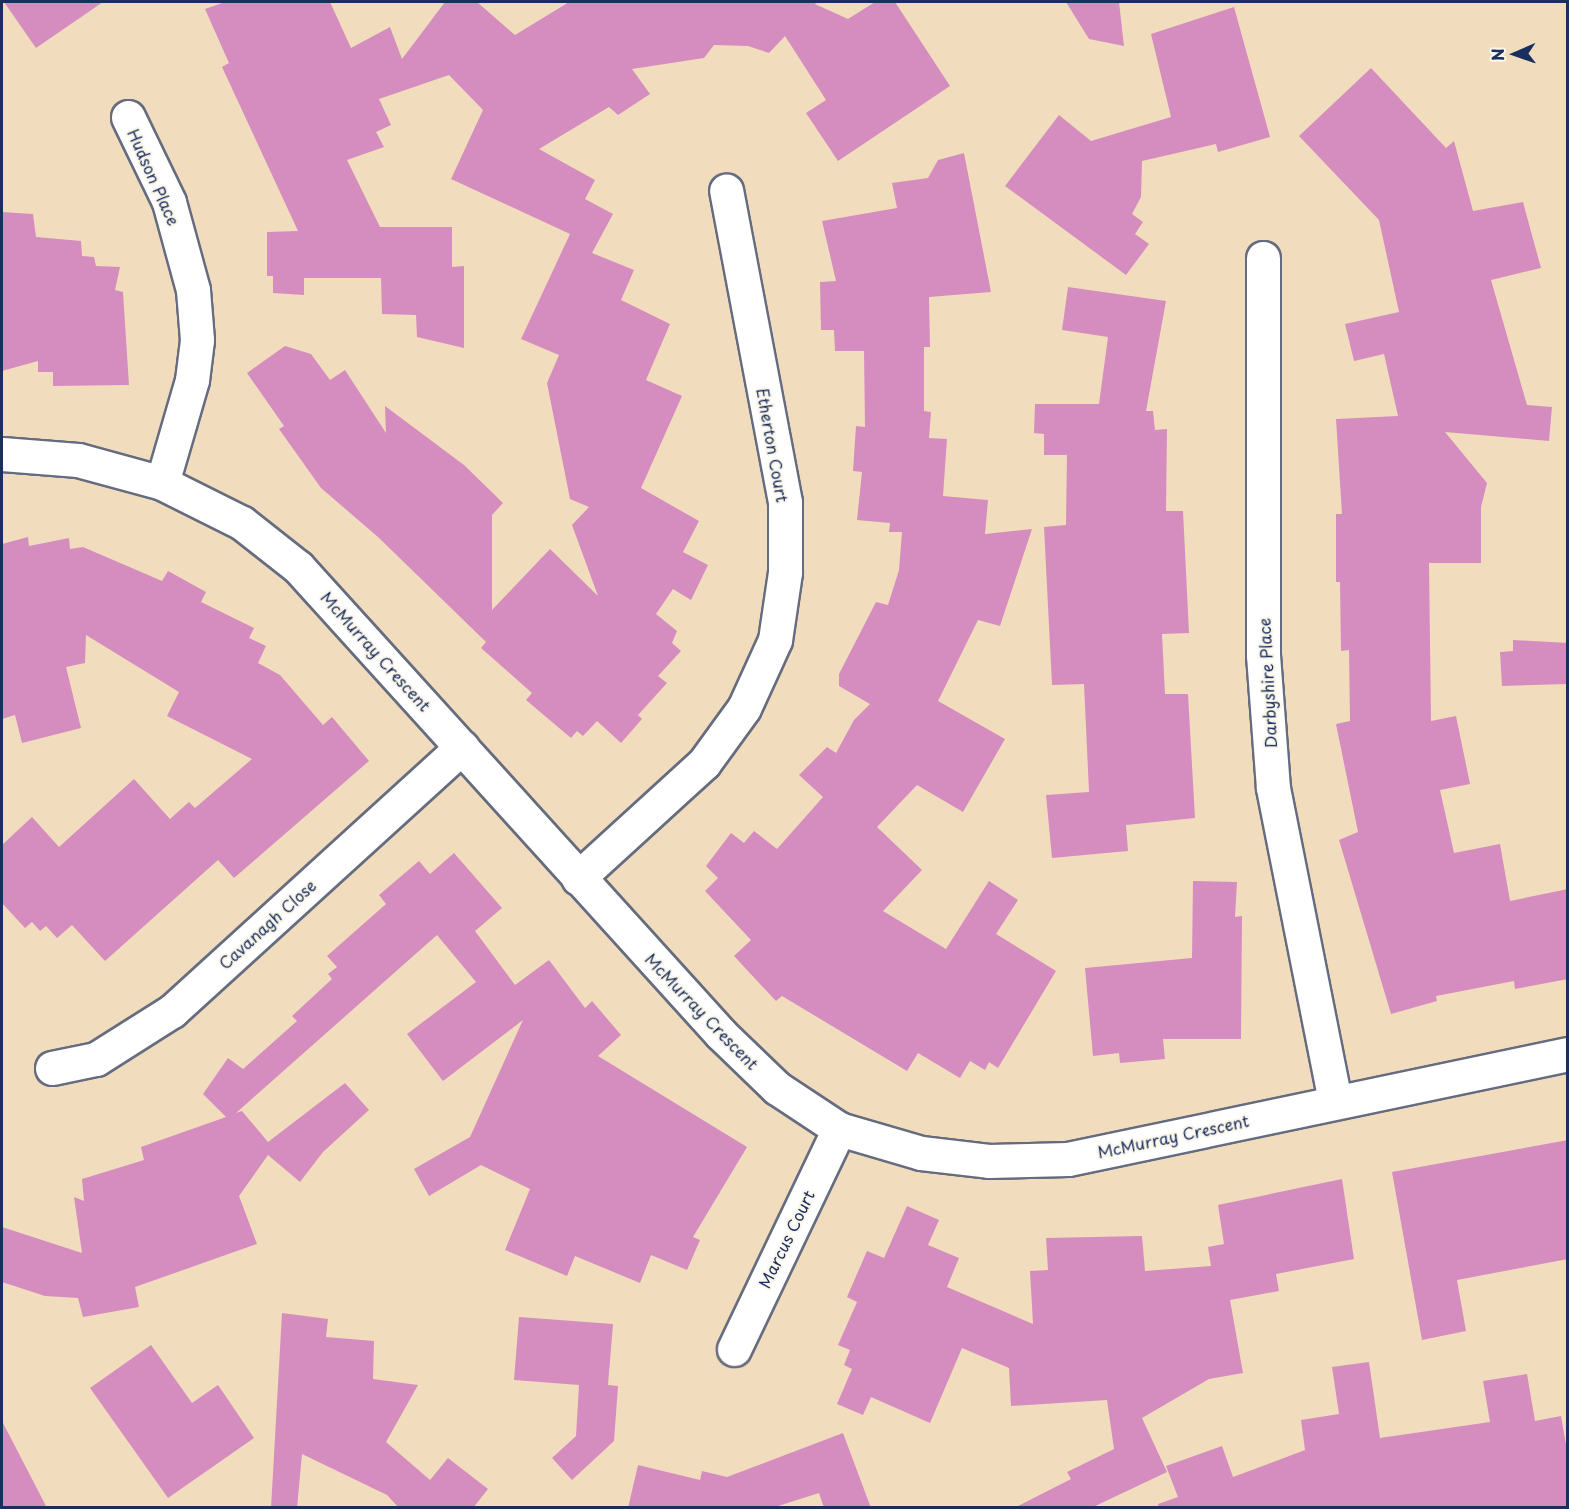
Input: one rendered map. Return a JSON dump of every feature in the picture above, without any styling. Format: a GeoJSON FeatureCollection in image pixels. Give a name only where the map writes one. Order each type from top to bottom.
{"type":"FeatureCollection","features":[{"type":"Feature","properties":{"kind":"street","name":"Hudson Place"},"geometry":{"type":"LineString","coordinates":[[128,117],[169,202],[193,290],[197,340],[192,380],[162,483]]}},
{"type":"Feature","properties":{"kind":"street","name":"Etherton Court"},"geometry":{"type":"LineString","coordinates":[[578,878],[704,763],[744,708],[775,640],[785,572],[785,502],[726,191]]}},
{"type":"Feature","properties":{"kind":"street","name":"Darbyshire Place"},"geometry":{"type":"LineString","coordinates":[[1263,258],[1263,655],[1273,788],[1335,1101]]}},
{"type":"Feature","properties":{"kind":"street","name":"McMurray Crescent"},"geometry":{"type":"LineString","coordinates":[[2,454],[78,460],[162,483],[242,523],[298,567],[721,1034],[777,1088],[839,1129],[921,1154],[989,1161],[1068,1159],[1335,1101],[1568,1054]]}},
{"type":"Feature","properties":{"kind":"street","name":"Cavanagh Close"},"geometry":{"type":"LineString","coordinates":[[52,1068],[96,1059],[172,1011],[462,747]]}},
{"type":"Feature","properties":{"kind":"street","name":"Marcus Court"},"geometry":{"type":"LineString","coordinates":[[734,1349],[839,1129]]}},
{"type":"Feature","properties":{"kind":"building"},"geometry":{"type":"Polygon","coordinates":[[[4,2],[103,2],[36,48],[4,2]]]}},
{"type":"Feature","properties":{"kind":"building"},"geometry":{"type":"Polygon","coordinates":[[[225,2],[330,2],[351,48],[390,27],[402,59],[445,2],[477,2],[515,35],[569,2],[817,2],[815,4],[848,19],[875,2],[895,2],[950,86],[838,161],[806,113],[826,100],[785,36],[769,53],[748,46],[714,45],[704,58],[632,69],[650,94],[618,115],[609,107],[539,149],[595,180],[585,199],[613,214],[592,253],[634,270],[621,300],[670,324],[646,380],[682,396],[641,488],[699,521],[683,552],[708,565],[691,600],[673,589],[656,614],[677,631],[672,643],[681,651],[658,676],[667,683],[638,715],[642,719],[621,743],[597,721],[583,736],[577,731],[571,738],[526,700],[532,693],[481,648],[486,642],[378,537],[321,488],[279,429],[284,426],[247,373],[285,346],[311,354],[330,380],[345,370],[386,433],[385,406],[464,465],[503,503],[492,515],[492,610],[550,549],[598,596],[572,525],[589,507],[570,499],[547,383],[559,355],[521,339],[570,234],[451,179],[483,110],[449,75],[379,99],[391,125],[376,132],[384,147],[347,160],[380,227],[452,227],[452,267],[464,266],[464,348],[417,337],[416,315],[382,314],[381,278],[304,278],[304,295],[273,293],[273,276],[267,276],[267,232],[298,231],[222,67],[229,63],[205,9],[225,2]]]}},
{"type":"Feature","properties":{"kind":"building"},"geometry":{"type":"Polygon","coordinates":[[[1066,2],[1119,2],[1124,46],[1089,39],[1066,2]]]}},
{"type":"Feature","properties":{"kind":"building"},"geometry":{"type":"Polygon","coordinates":[[[1234,7],[1270,137],[1218,152],[1216,144],[1142,161],[1141,197],[1132,214],[1143,222],[1135,234],[1149,244],[1126,275],[1005,186],[1059,115],[1091,141],[1171,117],[1151,34],[1234,7]]]}},
{"type":"Feature","properties":{"kind":"building"},"geometry":{"type":"Polygon","coordinates":[[[1371,68],[1446,148],[1454,141],[1473,211],[1523,202],[1541,268],[1491,280],[1527,405],[1552,407],[1549,441],[1445,432],[1487,483],[1481,507],[1481,563],[1429,563],[1431,721],[1456,716],[1470,784],[1440,790],[1454,853],[1500,844],[1510,901],[1568,889],[1568,979],[1515,989],[1514,981],[1436,996],[1437,1001],[1391,1014],[1339,840],[1358,832],[1336,724],[1350,721],[1349,650],[1341,651],[1340,582],[1336,582],[1336,514],[1342,514],[1336,419],[1398,416],[1384,354],[1354,361],[1345,324],[1399,312],[1379,220],[1299,136],[1371,68]]]}},
{"type":"Feature","properties":{"kind":"building"},"geometry":{"type":"Polygon","coordinates":[[[964,153],[991,292],[929,297],[930,347],[924,347],[924,411],[931,412],[929,438],[947,439],[943,496],[988,500],[985,534],[1032,529],[1000,626],[978,620],[938,701],[1005,739],[963,812],[917,785],[877,827],[922,870],[883,911],[946,949],[989,881],[1018,900],[996,934],[1056,971],[998,1068],[989,1062],[985,1070],[970,1061],[960,1078],[918,1053],[907,1071],[782,996],[776,1001],[734,956],[751,940],[705,891],[718,878],[706,866],[731,833],[744,843],[754,831],[777,849],[823,797],[799,775],[827,747],[836,753],[854,720],[870,704],[839,686],[839,674],[876,602],[888,605],[899,570],[902,532],[889,532],[890,523],[857,520],[862,472],[853,471],[856,426],[865,427],[864,351],[835,351],[834,330],[821,330],[820,282],[836,281],[822,221],[897,208],[892,183],[928,178],[938,160],[964,153]]]}},
{"type":"Feature","properties":{"kind":"building"},"geometry":{"type":"Polygon","coordinates":[[[2,212],[33,214],[36,237],[81,241],[82,256],[94,257],[96,266],[120,267],[115,290],[123,292],[129,385],[53,386],[53,372],[38,372],[38,361],[2,371],[2,212]]]}},
{"type":"Feature","properties":{"kind":"building"},"geometry":{"type":"Polygon","coordinates":[[[1068,287],[1166,301],[1146,411],[1153,411],[1155,430],[1167,429],[1166,511],[1183,511],[1189,633],[1162,634],[1165,694],[1188,694],[1195,818],[1126,825],[1128,851],[1052,858],[1046,795],[1089,792],[1084,684],[1052,685],[1044,527],[1066,525],[1067,455],[1044,455],[1044,434],[1034,433],[1035,404],[1099,404],[1108,337],[1062,330],[1068,287]]]}},
{"type":"Feature","properties":{"kind":"building"},"geometry":{"type":"Polygon","coordinates":[[[28,537],[29,546],[69,538],[70,549],[83,547],[162,581],[168,571],[206,592],[201,602],[254,628],[249,638],[266,646],[258,663],[280,675],[323,725],[332,717],[369,761],[234,878],[218,860],[105,961],[72,925],[57,938],[46,926],[40,931],[32,922],[25,928],[2,903],[2,845],[32,817],[59,847],[134,779],[170,819],[189,802],[195,808],[252,759],[167,716],[179,692],[86,635],[85,663],[66,667],[81,728],[22,743],[15,715],[2,719],[2,544],[28,537]]]}},
{"type":"Feature","properties":{"kind":"building"},"geometry":{"type":"Polygon","coordinates":[[[1513,640],[1568,643],[1568,684],[1502,686],[1500,652],[1513,651],[1513,640]]]}},
{"type":"Feature","properties":{"kind":"building"},"geometry":{"type":"Polygon","coordinates":[[[454,853],[502,908],[475,931],[515,985],[549,960],[585,1008],[592,1001],[621,1035],[598,1056],[747,1147],[693,1237],[700,1240],[687,1270],[651,1255],[640,1283],[575,1256],[567,1276],[505,1250],[530,1189],[481,1165],[429,1196],[414,1169],[470,1137],[523,1020],[443,1081],[407,1034],[476,982],[437,935],[236,1113],[242,1111],[268,1142],[345,1083],[369,1110],[323,1152],[300,1182],[268,1155],[239,1196],[257,1244],[135,1287],[139,1307],[83,1317],[78,1298],[45,1296],[2,1282],[2,1227],[82,1253],[74,1197],[84,1201],[82,1179],[144,1160],[141,1147],[226,1117],[203,1094],[228,1058],[243,1069],[297,1021],[292,1016],[332,979],[328,974],[337,967],[327,956],[386,904],[379,895],[419,861],[430,874],[454,853]]]}},
{"type":"Feature","properties":{"kind":"building"},"geometry":{"type":"Polygon","coordinates":[[[1193,881],[1237,882],[1235,917],[1242,916],[1241,1039],[1163,1039],[1165,1059],[1120,1063],[1119,1053],[1093,1056],[1085,968],[1192,958],[1193,881]]]}},
{"type":"Feature","properties":{"kind":"building"},"geometry":{"type":"Polygon","coordinates":[[[1568,1140],[1568,1259],[1457,1280],[1466,1331],[1422,1340],[1392,1172],[1568,1140]]]}},
{"type":"Feature","properties":{"kind":"building"},"geometry":{"type":"Polygon","coordinates":[[[1342,1179],[1354,1259],[1276,1274],[1279,1291],[1230,1300],[1243,1373],[1209,1379],[1142,1418],[1167,1472],[1091,1508],[1014,1508],[1071,1479],[1067,1472],[1114,1449],[1107,1400],[1011,1406],[1009,1368],[962,1348],[930,1423],[871,1397],[863,1415],[837,1404],[852,1369],[844,1365],[850,1350],[838,1345],[857,1302],[847,1297],[867,1251],[884,1258],[907,1206],[939,1220],[928,1245],[959,1258],[947,1287],[1033,1324],[1030,1271],[1048,1270],[1046,1238],[1142,1236],[1145,1271],[1211,1266],[1208,1247],[1224,1244],[1218,1205],[1342,1179]]]}},
{"type":"Feature","properties":{"kind":"building"},"geometry":{"type":"Polygon","coordinates":[[[282,1313],[328,1319],[326,1337],[374,1341],[373,1379],[418,1385],[386,1442],[430,1480],[448,1458],[488,1489],[473,1508],[399,1508],[387,1495],[302,1454],[297,1508],[271,1508],[282,1313]]]}},
{"type":"Feature","properties":{"kind":"building"},"geometry":{"type":"Polygon","coordinates":[[[519,1317],[613,1324],[608,1385],[618,1386],[614,1441],[572,1480],[552,1458],[576,1436],[579,1385],[514,1380],[519,1317]]]}},
{"type":"Feature","properties":{"kind":"building"},"geometry":{"type":"Polygon","coordinates":[[[151,1345],[192,1403],[218,1385],[254,1438],[168,1498],[90,1388],[151,1345]]]}},
{"type":"Feature","properties":{"kind":"building"},"geometry":{"type":"Polygon","coordinates":[[[1369,1362],[1380,1438],[1490,1422],[1483,1381],[1527,1374],[1535,1421],[1561,1416],[1568,1456],[1568,1508],[1159,1508],[1158,1504],[1178,1497],[1166,1466],[1222,1446],[1233,1477],[1305,1450],[1301,1420],[1339,1414],[1332,1367],[1369,1362]]]}},
{"type":"Feature","properties":{"kind":"building"},"geometry":{"type":"Polygon","coordinates":[[[2,1421],[47,1508],[2,1508],[2,1421]]]}},
{"type":"Feature","properties":{"kind":"building"},"geometry":{"type":"Polygon","coordinates":[[[843,1433],[871,1508],[824,1508],[819,1493],[772,1508],[628,1508],[638,1465],[700,1480],[702,1471],[727,1477],[843,1433]]]}}]}
